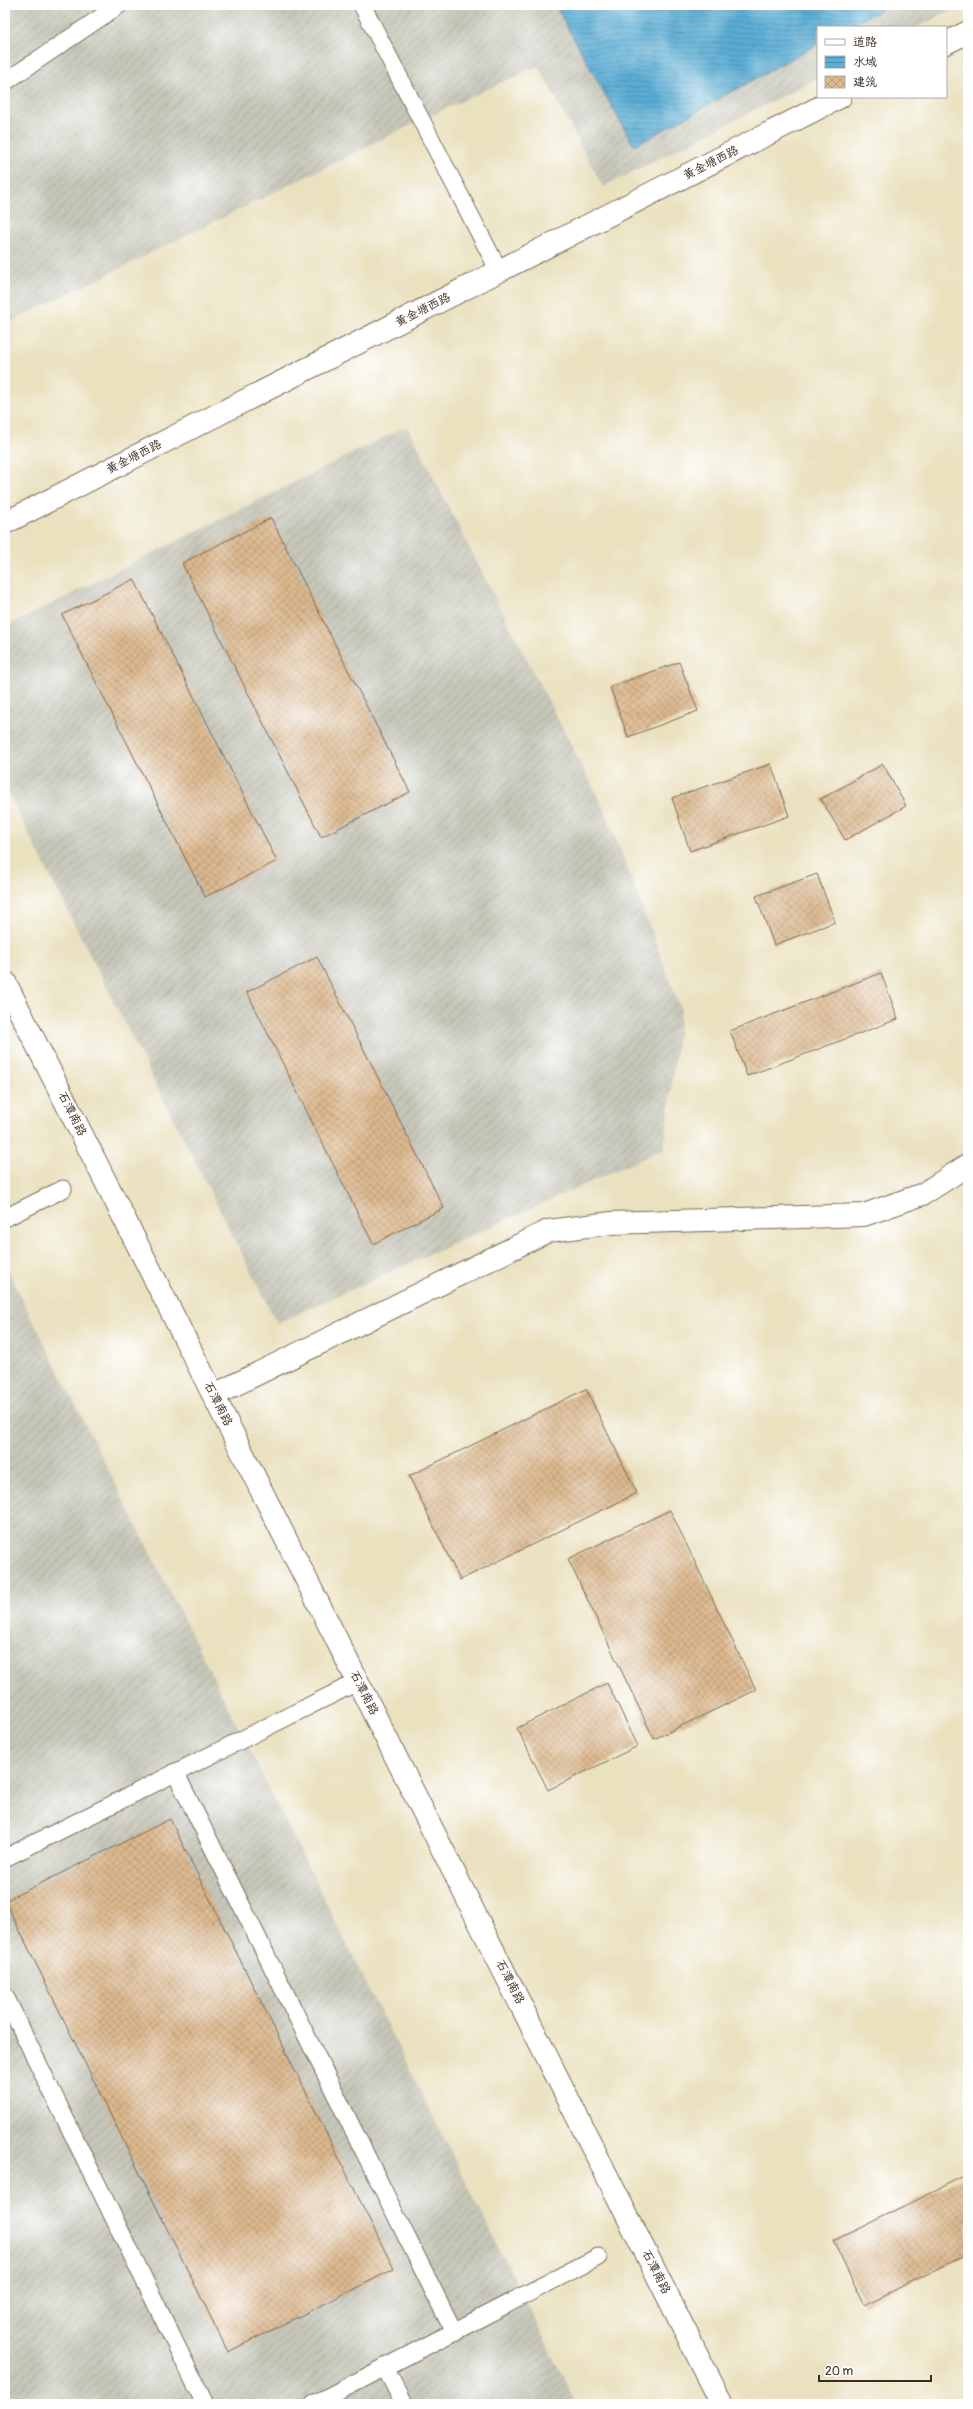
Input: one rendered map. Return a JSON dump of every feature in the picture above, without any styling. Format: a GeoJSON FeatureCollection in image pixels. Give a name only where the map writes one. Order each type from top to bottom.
{"type":"FeatureCollection","features":[{"type":"Feature","properties":{"kind":"street"},"geometry":{"type":"LineString","coordinates":[[947,42],[968,32]]}},
{"type":"Feature","properties":{"kind":"street","name":"黄金塘西路"},"geometry":{"type":"LineString","coordinates":[[5,523],[838,98]]}},
{"type":"Feature","properties":{"kind":"street","name":"石潭南路"},"geometry":{"type":"LineString","coordinates":[[5,982],[722,2404]]}},
{"type":"Feature","properties":{"kind":"street"},"geometry":{"type":"LineString","coordinates":[[214,1395],[548,1231],[611,1222],[864,1215],[923,1194],[968,1165]]}},
{"type":"Feature","properties":{"kind":"lane"},"geometry":{"type":"LineString","coordinates":[[5,82],[119,5]]}},
{"type":"Feature","properties":{"kind":"lane"},"geometry":{"type":"LineString","coordinates":[[362,5],[499,271]]}},
{"type":"Feature","properties":{"kind":"lane"},"geometry":{"type":"LineString","coordinates":[[5,1218],[63,1189]]}},
{"type":"Feature","properties":{"kind":"lane"},"geometry":{"type":"LineString","coordinates":[[5,1858],[358,1681]]}},
{"type":"Feature","properties":{"kind":"lane"},"geometry":{"type":"LineString","coordinates":[[175,1772],[454,2332]]}},
{"type":"Feature","properties":{"kind":"lane"},"geometry":{"type":"LineString","coordinates":[[5,1996],[205,2404]]}},
{"type":"Feature","properties":{"kind":"lane"},"geometry":{"type":"LineString","coordinates":[[314,2404],[598,2257]]}},
{"type":"Feature","properties":{"kind":"lane"},"geometry":{"type":"LineString","coordinates":[[385,2367],[404,2404]]}},
{"type":"Feature","properties":{"kind":"shaded area"},"geometry":{"type":"Polygon","coordinates":[[[5,5],[961,5],[919,26],[817,26],[817,79],[603,187],[538,66],[421,120],[5,325],[5,5]]]}},
{"type":"Feature","properties":{"kind":"shaded area"},"geometry":{"type":"Polygon","coordinates":[[[407,426],[606,813],[681,1009],[664,1149],[277,1323],[5,787],[5,627],[407,426]]]}},
{"type":"Feature","properties":{"kind":"shaded area"},"geometry":{"type":"Polygon","coordinates":[[[5,1265],[222,1695],[577,2404],[5,2404],[5,1265]]]}},
{"type":"Feature","properties":{"kind":"water"},"geometry":{"type":"Polygon","coordinates":[[[555,5],[889,5],[851,26],[817,26],[817,45],[634,146],[555,5]]]}},
{"type":"Feature","properties":{"kind":"building"},"geometry":{"type":"Polygon","coordinates":[[[271,518],[410,792],[321,837],[182,563],[271,518]]]}},
{"type":"Feature","properties":{"kind":"building"},"geometry":{"type":"Polygon","coordinates":[[[134,579],[277,861],[205,897],[62,615],[134,579]]]}},
{"type":"Feature","properties":{"kind":"building"},"geometry":{"type":"Polygon","coordinates":[[[679,662],[698,711],[628,737],[610,687],[679,662]]]}},
{"type":"Feature","properties":{"kind":"building"},"geometry":{"type":"Polygon","coordinates":[[[771,764],[789,816],[690,851],[672,798],[771,764]]]}},
{"type":"Feature","properties":{"kind":"building"},"geometry":{"type":"Polygon","coordinates":[[[883,764],[906,806],[845,840],[821,799],[883,764]]]}},
{"type":"Feature","properties":{"kind":"building"},"geometry":{"type":"Polygon","coordinates":[[[817,874],[835,922],[774,945],[756,896],[817,874]]]}},
{"type":"Feature","properties":{"kind":"building"},"geometry":{"type":"Polygon","coordinates":[[[317,957],[444,1208],[373,1244],[247,992],[317,957]]]}},
{"type":"Feature","properties":{"kind":"building"},"geometry":{"type":"Polygon","coordinates":[[[881,973],[898,1019],[747,1076],[730,1031],[881,973]]]}},
{"type":"Feature","properties":{"kind":"building"},"geometry":{"type":"Polygon","coordinates":[[[586,1389],[637,1493],[460,1580],[409,1476],[586,1389]]]}},
{"type":"Feature","properties":{"kind":"building"},"geometry":{"type":"Polygon","coordinates":[[[670,1510],[756,1690],[654,1739],[568,1559],[670,1510]]]}},
{"type":"Feature","properties":{"kind":"building"},"geometry":{"type":"Polygon","coordinates":[[[607,1683],[638,1746],[548,1790],[517,1728],[607,1683]]]}},
{"type":"Feature","properties":{"kind":"building"},"geometry":{"type":"Polygon","coordinates":[[[170,1819],[394,2269],[228,2352],[5,1901],[170,1819]]]}},
{"type":"Feature","properties":{"kind":"building"},"geometry":{"type":"Polygon","coordinates":[[[968,2175],[968,2254],[864,2305],[833,2241],[968,2175]]]}}]}
